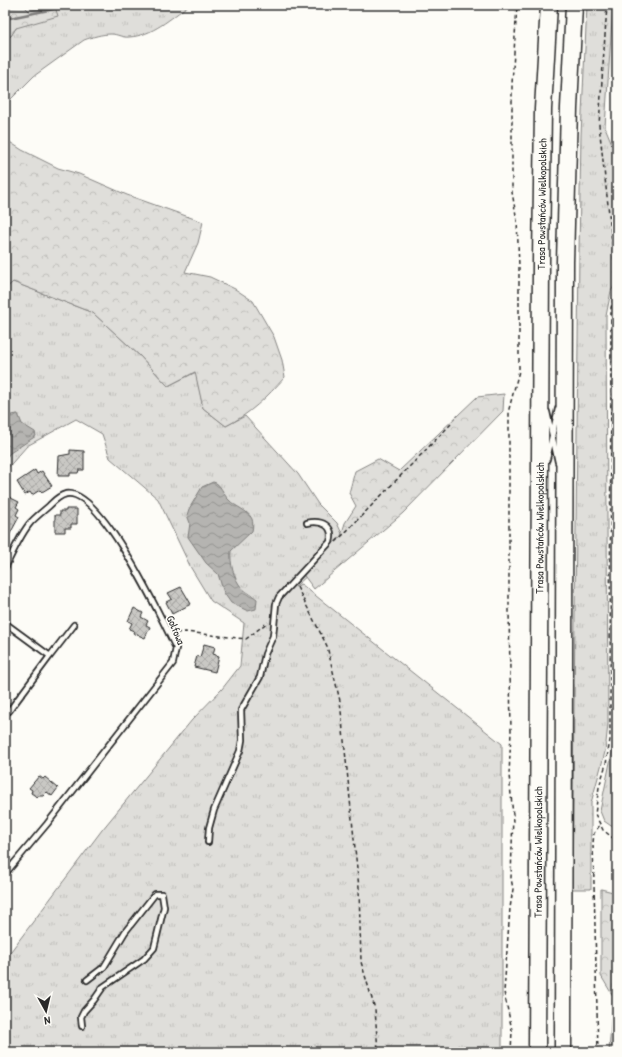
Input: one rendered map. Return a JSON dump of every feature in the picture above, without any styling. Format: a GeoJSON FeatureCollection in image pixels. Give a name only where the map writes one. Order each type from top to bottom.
{"type":"FeatureCollection","features":[{"type":"Feature","properties":{"kind":"highway","name":"Trasa Powstańców Wielkopolskich"},"geometry":{"type":"LineString","coordinates":[[537,1052],[539,494],[543,117],[549,5]]}},
{"type":"Feature","properties":{"kind":"highway"},"geometry":{"type":"LineString","coordinates":[[563,1052],[564,380],[568,116],[574,5]]}},
{"type":"Feature","properties":{"kind":"lane"},"geometry":{"type":"LineString","coordinates":[[540,379],[564,494]]}},
{"type":"Feature","properties":{"kind":"lane"},"geometry":{"type":"LineString","coordinates":[[539,494],[564,380]]}},
{"type":"Feature","properties":{"kind":"lane","name":"Golfowa"},"geometry":{"type":"LineString","coordinates":[[5,568],[30,523],[59,496],[76,494],[91,506],[124,548],[176,648],[173,663],[52,818],[5,874]]}},
{"type":"Feature","properties":{"kind":"lane"},"geometry":{"type":"LineString","coordinates":[[208,842],[209,828],[214,810],[240,751],[242,740],[241,710],[260,678],[265,654],[273,636],[276,604],[279,597],[330,542],[332,537],[331,530],[327,525],[320,522],[307,523]]}},
{"type":"Feature","properties":{"kind":"lane"},"geometry":{"type":"LineString","coordinates":[[5,623],[50,656]]}},
{"type":"Feature","properties":{"kind":"lane"},"geometry":{"type":"LineString","coordinates":[[10,711],[74,625]]}},
{"type":"Feature","properties":{"kind":"lane"},"geometry":{"type":"LineString","coordinates":[[82,1026],[81,1017],[84,1011],[103,987],[144,959],[154,948],[158,925],[164,908],[162,894],[155,894],[151,896],[139,916],[125,932],[104,967],[87,980]]}},
{"type":"Feature","properties":{"kind":"path"},"geometry":{"type":"LineString","coordinates":[[511,1052],[512,1030],[504,992],[510,908],[513,889],[511,878],[513,815],[509,775],[511,732],[509,611],[509,409],[519,371],[519,266],[517,221],[512,192],[512,84],[517,5]]}},
{"type":"Feature","properties":{"kind":"path"},"geometry":{"type":"LineString","coordinates":[[607,5],[599,125],[617,285],[611,308],[610,740],[606,764],[599,787],[595,814],[603,830],[617,841]]}},
{"type":"Feature","properties":{"kind":"path"},"geometry":{"type":"LineString","coordinates":[[334,545],[451,424]]}},
{"type":"Feature","properties":{"kind":"path"},"geometry":{"type":"LineString","coordinates":[[296,585],[327,646],[340,701],[358,888],[361,962],[375,1009],[378,1052]]}},
{"type":"Feature","properties":{"kind":"path"},"geometry":{"type":"LineString","coordinates":[[169,634],[185,632],[246,639],[275,616]]}},
{"type":"Feature","properties":{"kind":"path"},"geometry":{"type":"LineString","coordinates":[[598,1052],[593,843],[594,833],[600,825]]}},
{"type":"Feature","properties":{"kind":"green space"},"geometry":{"type":"Polygon","coordinates":[[[189,5],[161,26],[137,36],[127,37],[108,34],[84,40],[34,76],[5,105],[5,37],[11,36],[16,28],[55,7],[29,11],[24,6],[189,5]]]}},
{"type":"Feature","properties":{"kind":"green space"},"geometry":{"type":"Polygon","coordinates":[[[587,5],[613,5],[605,127],[617,156],[617,282],[611,291],[606,316],[608,724],[605,752],[591,803],[591,889],[572,889],[579,252],[581,135],[587,5]]]}},
{"type":"Feature","properties":{"kind":"green space"},"geometry":{"type":"Polygon","coordinates":[[[24,6],[29,11],[55,7],[58,16],[16,28],[11,36],[5,37],[5,8],[24,6]]]}},
{"type":"Feature","properties":{"kind":"green space"},"geometry":{"type":"Polygon","coordinates":[[[5,139],[22,150],[58,168],[79,174],[127,195],[203,222],[198,243],[185,272],[210,277],[235,289],[253,301],[274,337],[282,360],[285,377],[258,404],[243,416],[226,426],[203,408],[195,372],[168,386],[140,356],[93,313],[13,282],[5,289],[5,139]]]}},
{"type":"Feature","properties":{"kind":"green space"},"geometry":{"type":"Polygon","coordinates":[[[13,282],[93,313],[140,356],[168,386],[196,372],[203,408],[226,426],[245,416],[298,474],[318,504],[337,523],[345,540],[295,587],[301,584],[502,744],[502,1052],[5,1052],[5,959],[102,830],[192,720],[222,689],[240,666],[244,623],[211,601],[191,568],[158,499],[110,458],[102,434],[76,419],[27,446],[5,471],[5,289],[13,282]]]}},
{"type":"Feature","properties":{"kind":"green space"},"geometry":{"type":"Polygon","coordinates":[[[617,318],[617,830],[604,821],[600,811],[614,743],[617,318]]]}},
{"type":"Feature","properties":{"kind":"green space"},"geometry":{"type":"Polygon","coordinates":[[[504,394],[503,411],[403,513],[314,589],[302,573],[341,536],[345,523],[356,506],[349,493],[355,471],[378,459],[399,471],[477,397],[504,394]]]}},
{"type":"Feature","properties":{"kind":"green space"},"geometry":{"type":"Polygon","coordinates":[[[601,889],[617,893],[617,996],[613,996],[601,976],[601,889]]]}},
{"type":"Feature","properties":{"kind":"green space"},"geometry":{"type":"Polygon","coordinates":[[[613,996],[617,996],[617,1052],[609,1052],[613,996]]]}},
{"type":"Feature","properties":{"kind":"water"},"geometry":{"type":"Polygon","coordinates":[[[18,414],[22,424],[35,432],[36,436],[10,453],[5,459],[5,416],[18,414]]]}},
{"type":"Feature","properties":{"kind":"water"},"geometry":{"type":"Polygon","coordinates":[[[213,482],[220,487],[227,498],[248,513],[252,519],[252,531],[231,551],[231,556],[236,580],[245,591],[257,599],[256,609],[248,611],[231,603],[224,593],[218,574],[206,563],[188,537],[190,523],[187,515],[189,509],[202,487],[213,482]]]}},
{"type":"Feature","properties":{"kind":"building"},"geometry":{"type":"Polygon","coordinates":[[[70,450],[84,451],[84,470],[79,470],[78,473],[70,473],[70,476],[58,476],[59,456],[70,454],[70,450]]]}},
{"type":"Feature","properties":{"kind":"building"},"geometry":{"type":"Polygon","coordinates":[[[35,470],[37,474],[42,471],[52,486],[42,492],[40,490],[32,495],[30,492],[25,495],[17,482],[35,470]]]}},
{"type":"Feature","properties":{"kind":"building"},"geometry":{"type":"Polygon","coordinates":[[[5,495],[19,502],[16,507],[19,509],[16,515],[19,517],[5,543],[5,495]]]}},
{"type":"Feature","properties":{"kind":"building"},"geometry":{"type":"Polygon","coordinates":[[[66,509],[77,509],[77,524],[71,524],[71,528],[65,528],[65,532],[55,532],[55,515],[60,515],[60,511],[66,511],[66,509]]]}},
{"type":"Feature","properties":{"kind":"building"},"geometry":{"type":"Polygon","coordinates":[[[181,587],[191,604],[172,614],[166,602],[172,599],[168,593],[181,587]]]}},
{"type":"Feature","properties":{"kind":"building"},"geometry":{"type":"Polygon","coordinates":[[[134,608],[143,613],[141,617],[148,621],[146,625],[150,627],[145,638],[133,633],[134,631],[129,629],[132,623],[128,621],[134,608]]]}},
{"type":"Feature","properties":{"kind":"building"},"geometry":{"type":"Polygon","coordinates":[[[204,644],[215,647],[213,654],[219,656],[215,672],[194,667],[197,656],[200,657],[204,644]]]}},
{"type":"Feature","properties":{"kind":"building"},"geometry":{"type":"Polygon","coordinates":[[[39,776],[43,779],[45,777],[58,788],[52,796],[47,792],[43,796],[37,797],[31,793],[32,790],[29,788],[39,776]]]}},
{"type":"Feature","properties":{"kind":"waterway"},"geometry":{"type":"LineString","coordinates":[[5,19],[73,5]]}}]}
